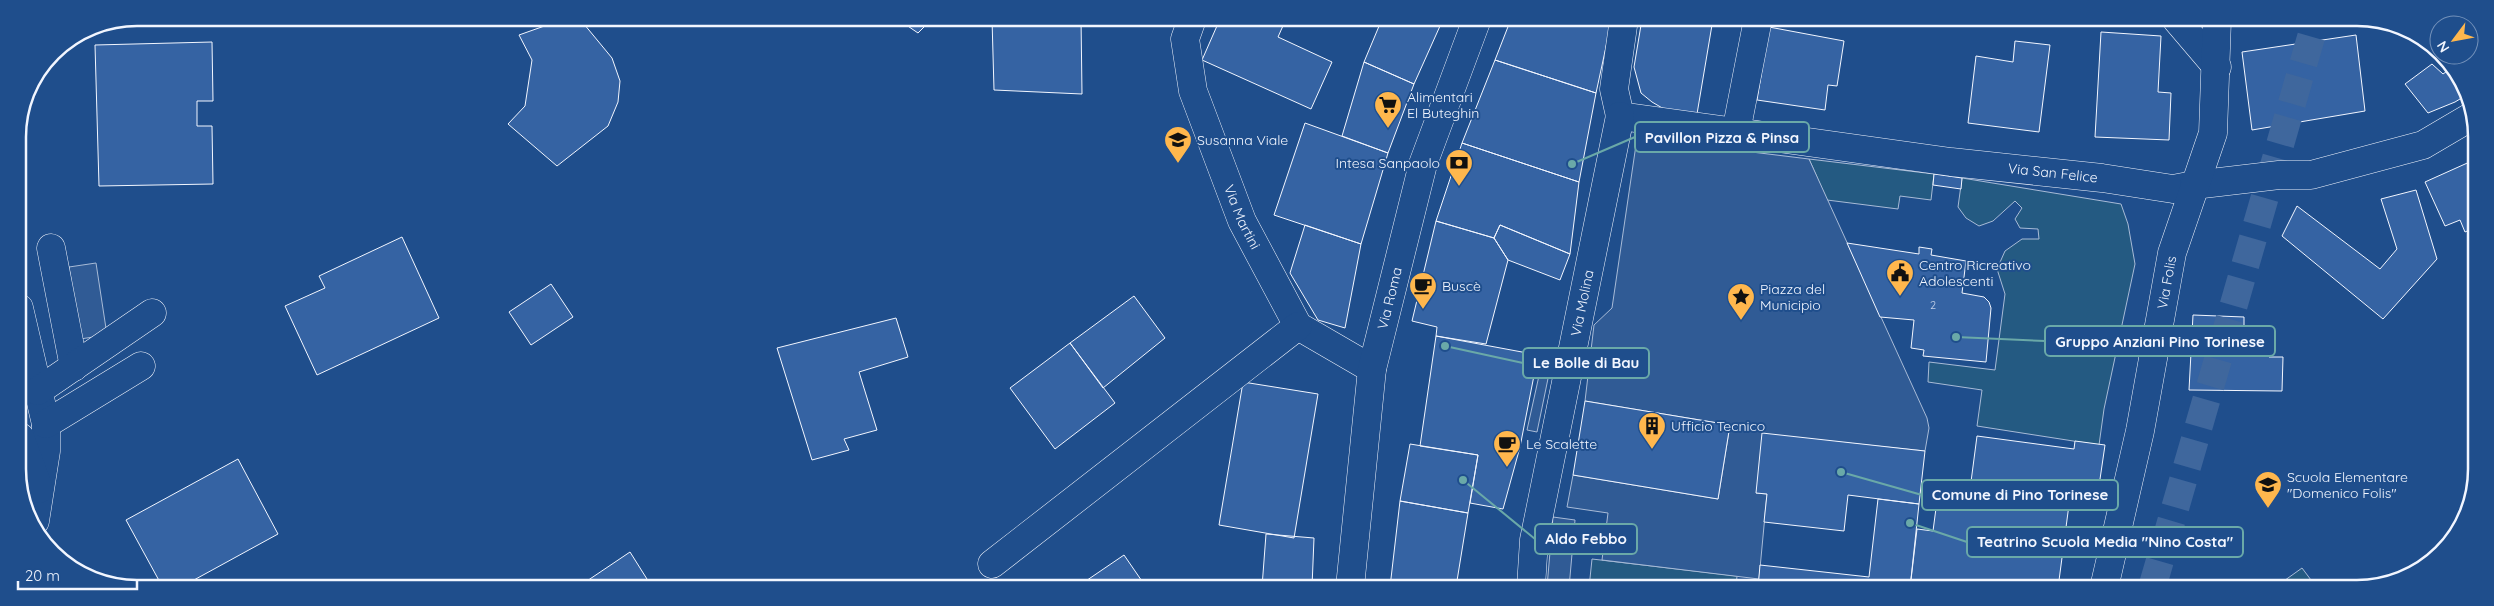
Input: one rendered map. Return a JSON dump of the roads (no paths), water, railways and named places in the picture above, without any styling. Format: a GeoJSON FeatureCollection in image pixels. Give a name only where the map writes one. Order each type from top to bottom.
{"type":"FeatureCollection","features":[{"type":"Feature","properties":{"kind":"street","name":"Via Martini"},"geometry":{"type":"LineString","coordinates":[[1189,26],[1185,38],[1193,91],[1242,221],[1298,326]]}},
{"type":"Feature","properties":{"kind":"street","name":"Via Roma"},"geometry":{"type":"LineString","coordinates":[[1351,580],[1372,368],[1422,164],[1473,26]]}},
{"type":"Feature","properties":{"kind":"street","name":"Via Molina"},"geometry":{"type":"LineString","coordinates":[[1532,580],[1534,540],[1620,116],[1614,89],[1623,26]]}},
{"type":"Feature","properties":{"kind":"street"},"geometry":{"type":"LineString","coordinates":[[1736,132],[1757,26]]}},
{"type":"Feature","properties":{"kind":"street"},"geometry":{"type":"LineString","coordinates":[[2182,26],[2217,67]]}},
{"type":"Feature","properties":{"kind":"street","name":"Via Folis"},"geometry":{"type":"LineString","coordinates":[[2106,580],[2140,431],[2172,254],[2213,134],[2217,67],[2217,26]]}},
{"type":"Feature","properties":{"kind":"street","name":"Via San Felice"},"geometry":{"type":"LineString","coordinates":[[1620,116],[1951,162],[2102,178],[2173,189],[2278,175],[2311,175],[2423,145],[2467,120]]}},
{"type":"Feature","properties":{"kind":"street"},"geometry":{"type":"LineString","coordinates":[[51,248],[74,367]]}},
{"type":"Feature","properties":{"kind":"street"},"geometry":{"type":"LineString","coordinates":[[38,391],[152,313]]}},
{"type":"Feature","properties":{"kind":"street"},"geometry":{"type":"LineString","coordinates":[[992,564],[1298,326],[1372,368]]}},
{"type":"Feature","properties":{"kind":"street"},"geometry":{"type":"LineString","coordinates":[[26,339],[46,424],[46,451],[36,514]]}},
{"type":"Feature","properties":{"kind":"street"},"geometry":{"type":"LineString","coordinates":[[46,424],[141,366]]}},
{"type":"Feature","properties":{"kind":"street"},"geometry":{"type":"LineString","coordinates":[[26,454],[40,493]]}},
{"type":"Feature","properties":{"kind":"tunnel"},"geometry":{"type":"LineString","coordinates":[[2154,580],[2314,26]]}},
{"type":"Feature","properties":{"kind":"place","name":"Alimentari El Buteghin"},"geometry":{"type":"Point","coordinates":[1388,129]}},
{"type":"Feature","properties":{"kind":"place","name":"Susanna Viale"},"geometry":{"type":"Point","coordinates":[1178,164]}},
{"type":"Feature","properties":{"kind":"place","name":"Pavillon Pizza & Pinsa"},"geometry":{"type":"Point","coordinates":[1572,164]}},
{"type":"Feature","properties":{"kind":"place","name":"Intesa Sanpaolo"},"geometry":{"type":"Point","coordinates":[1459,187]}},
{"type":"Feature","properties":{"kind":"place","name":"Centro Ricreativo Adolescenti"},"geometry":{"type":"Point","coordinates":[1900,297]}},
{"type":"Feature","properties":{"kind":"place","name":"Buscè"},"geometry":{"type":"Point","coordinates":[1423,310]}},
{"type":"Feature","properties":{"kind":"place","name":"Piazza del Municipio"},"geometry":{"type":"Point","coordinates":[1741,321]}},
{"type":"Feature","properties":{"kind":"place","name":"Gruppo Anziani Pino Torinese"},"geometry":{"type":"Point","coordinates":[1956,337]}},
{"type":"Feature","properties":{"kind":"place","name":"Le Bolle di Bau"},"geometry":{"type":"Point","coordinates":[1445,346]}},
{"type":"Feature","properties":{"kind":"place","name":"Ufficio Tecnico"},"geometry":{"type":"Point","coordinates":[1652,450]}},
{"type":"Feature","properties":{"kind":"place","name":"Le Scalette"},"geometry":{"type":"Point","coordinates":[1507,468]}},
{"type":"Feature","properties":{"kind":"place","name":"Comune di Pino Torinese"},"geometry":{"type":"Point","coordinates":[1841,472]}},
{"type":"Feature","properties":{"kind":"place","name":"Aldo Febbo"},"geometry":{"type":"Point","coordinates":[1463,480]}},
{"type":"Feature","properties":{"kind":"place","name":"Scuola Elementare \"Domenico Folis\""},"geometry":{"type":"Point","coordinates":[2268,509]}},
{"type":"Feature","properties":{"kind":"place","name":"Teatrino Scuola Media \"Nino Costa\""},"geometry":{"type":"Point","coordinates":[1910,523]}}]}
